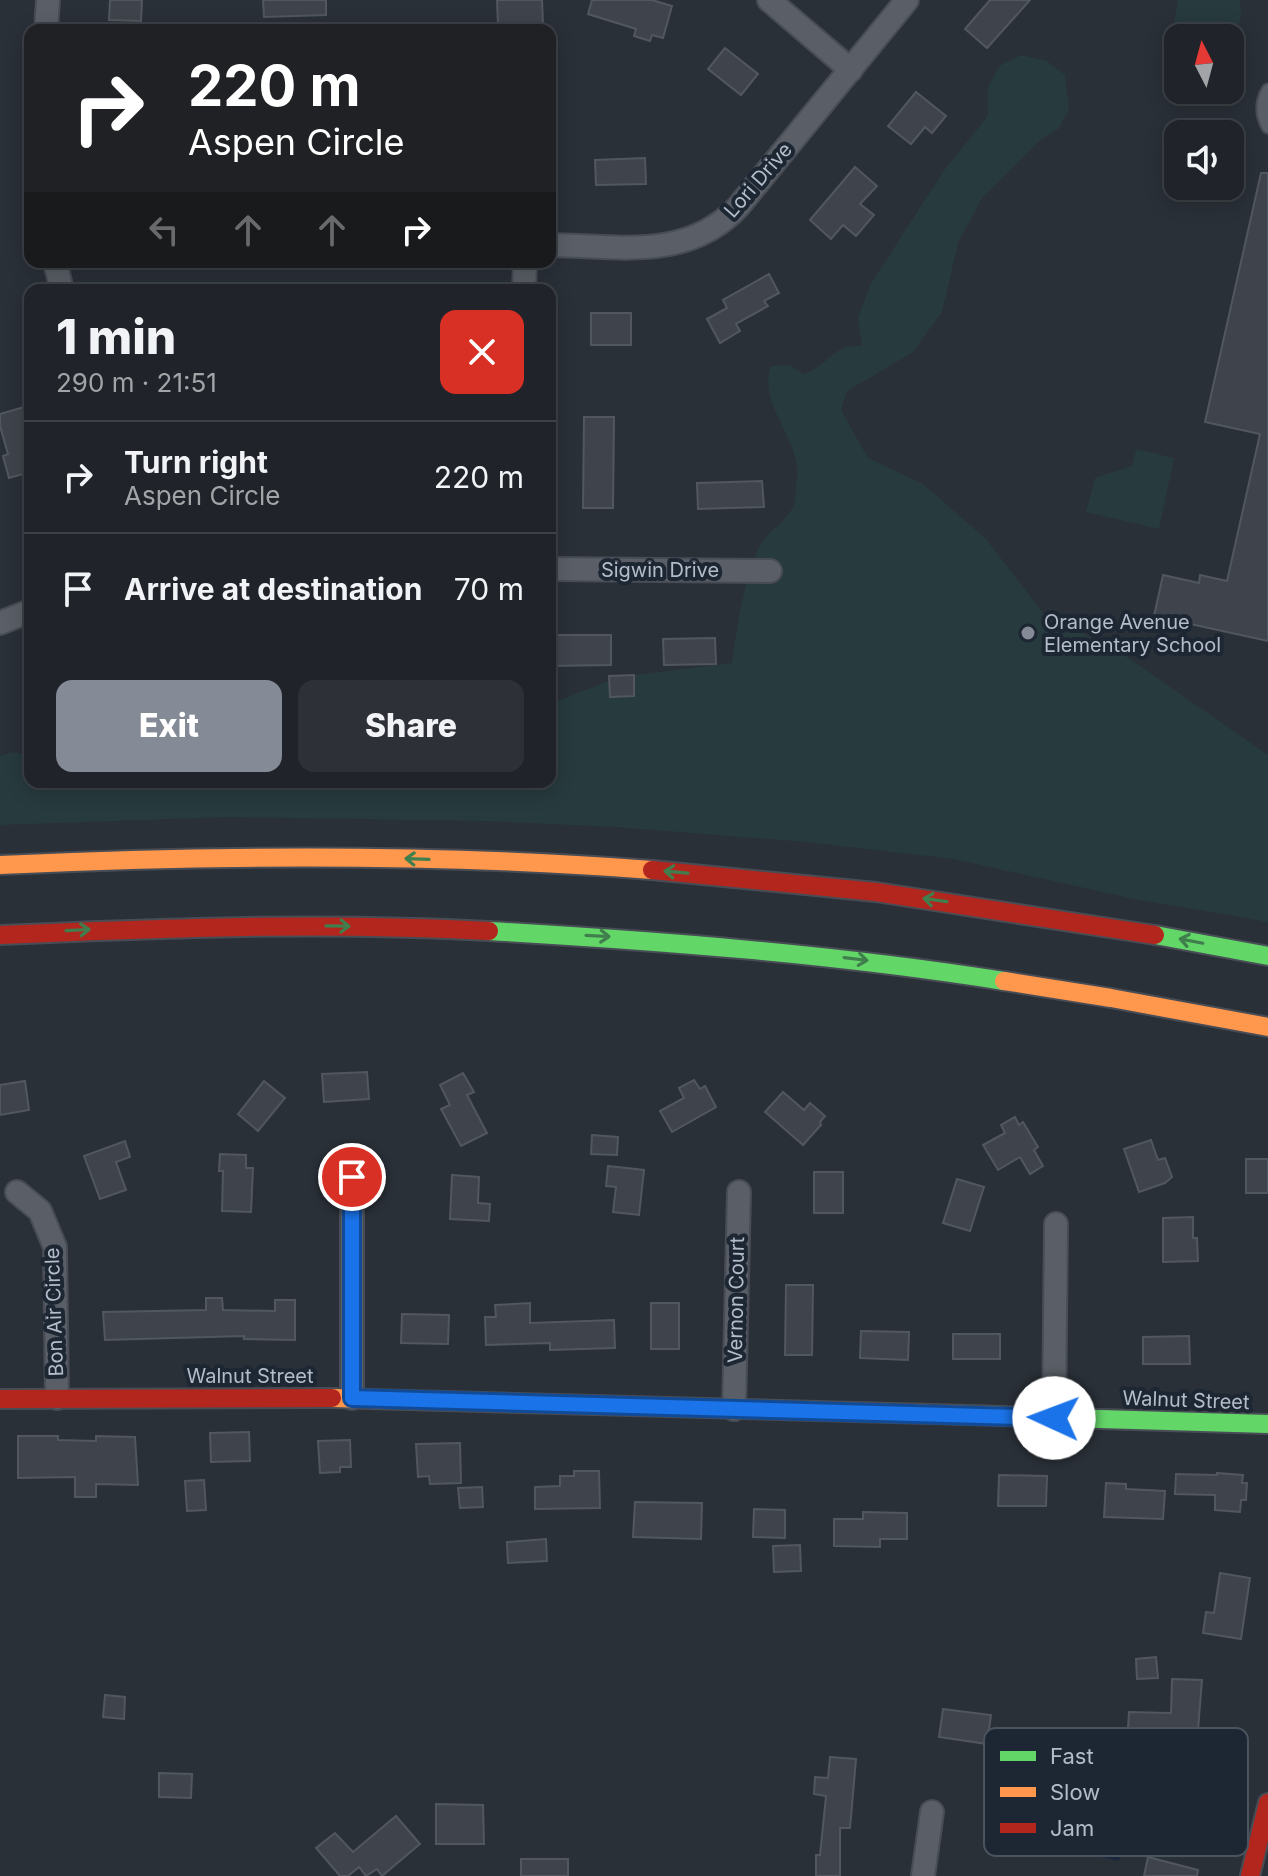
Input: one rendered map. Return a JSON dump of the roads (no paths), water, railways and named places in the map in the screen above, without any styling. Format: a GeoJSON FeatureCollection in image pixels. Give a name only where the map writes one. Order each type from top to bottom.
{"type":"FeatureCollection","features":[{"type":"Feature","properties":{"kind":"main road"},"geometry":{"type":"LineString","coordinates":[[0,865],[188,857],[351,857],[661,871],[816,885],[954,903],[1124,929],[1268,956]]}},
{"type":"Feature","properties":{"kind":"main road"},"geometry":{"type":"LineString","coordinates":[[0,935],[312,925],[628,937],[787,951],[945,971],[1111,996],[1268,1027]]}},
{"type":"Feature","properties":{"kind":"main road","name":"Walnut Street"},"geometry":{"type":"LineString","coordinates":[[0,1399],[352,1398],[1268,1424]]}},
{"type":"Feature","properties":{"kind":"main road"},"geometry":{"type":"LineString","coordinates":[[1250,1876],[1268,1803]]}},
{"type":"Feature","properties":{"kind":"street"},"geometry":{"type":"LineString","coordinates":[[46,24],[48,0]]}},
{"type":"Feature","properties":{"kind":"street"},"geometry":{"type":"LineString","coordinates":[[769,0],[851,70]]}},
{"type":"Feature","properties":{"kind":"street","name":"Lori Drive"},"geometry":{"type":"LineString","coordinates":[[556,245],[656,246],[690,241],[705,234],[738,207],[907,0]]}},
{"type":"Feature","properties":{"kind":"street","name":"Sigwin Drive"},"geometry":{"type":"LineString","coordinates":[[556,569],[770,571]]}},
{"type":"Feature","properties":{"kind":"street"},"geometry":{"type":"LineString","coordinates":[[0,623],[24,613]]}},
{"type":"Feature","properties":{"kind":"street"},"geometry":{"type":"LineString","coordinates":[[352,1177],[352,1398]]}},
{"type":"Feature","properties":{"kind":"street","name":"Bon Air Circle"},"geometry":{"type":"LineString","coordinates":[[17,1192],[40,1211],[55,1247],[57,1398]]}},
{"type":"Feature","properties":{"kind":"street","name":"Vernon Court"},"geometry":{"type":"LineString","coordinates":[[734,1409],[739,1192]]}},
{"type":"Feature","properties":{"kind":"street"},"geometry":{"type":"LineString","coordinates":[[1054,1418],[1056,1224]]}},
{"type":"Feature","properties":{"kind":"street"},"geometry":{"type":"LineString","coordinates":[[923,1876],[932,1812]]}},
{"type":"Feature","properties":{"kind":"lane"},"geometry":{"type":"LineString","coordinates":[[1268,90],[1263,101],[1263,114],[1268,127]]}},
{"type":"Feature","properties":{"kind":"water"},"geometry":{"type":"Polygon","coordinates":[[[1097,1856],[1120,1856],[1119,1861],[1097,1856]]]}},
{"type":"Feature","properties":{"kind":"place","name":"Orange Avenue Elementary School"},"geometry":{"type":"Point","coordinates":[1028,633]}}]}
